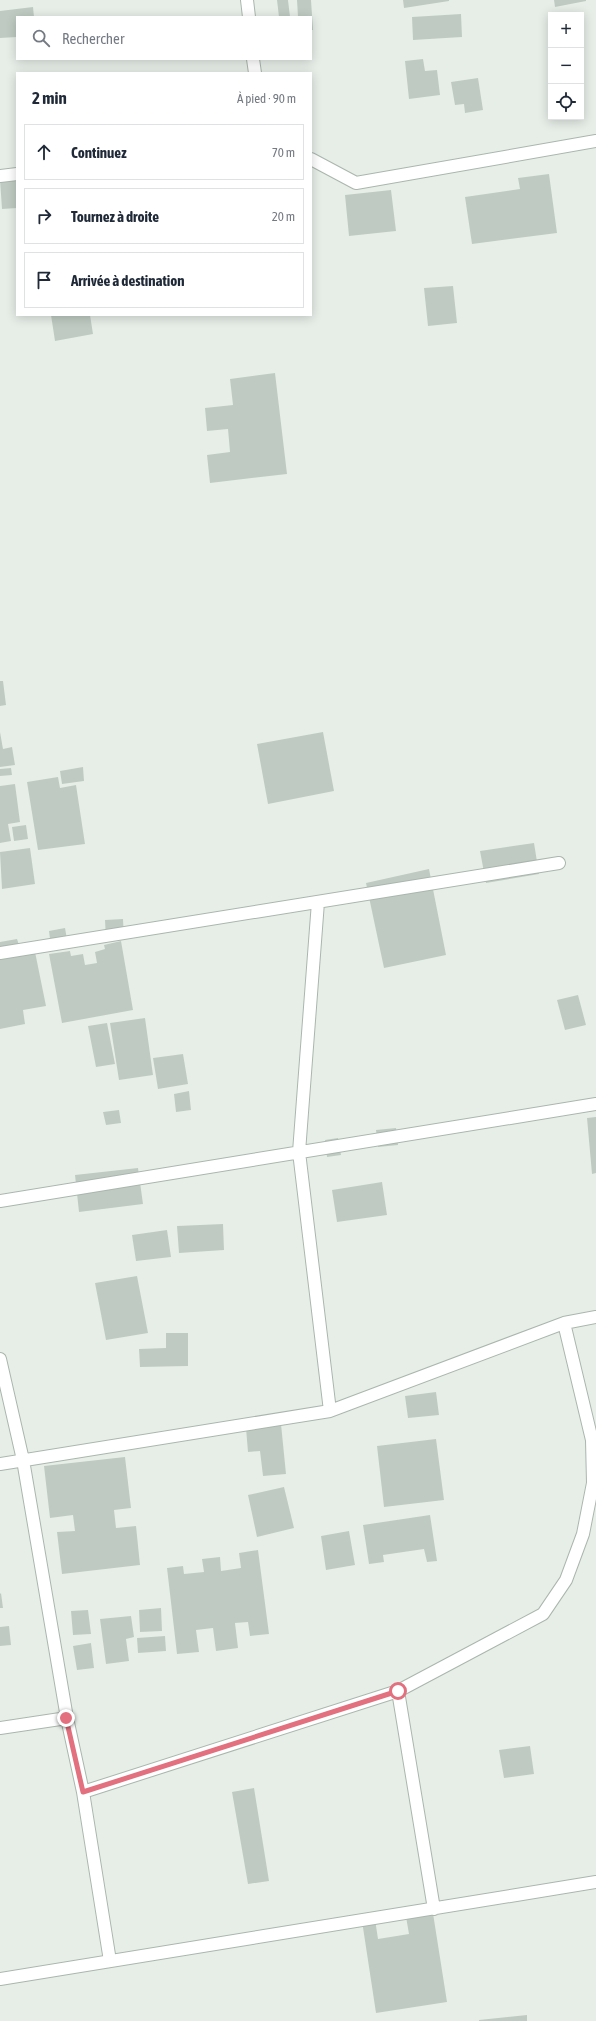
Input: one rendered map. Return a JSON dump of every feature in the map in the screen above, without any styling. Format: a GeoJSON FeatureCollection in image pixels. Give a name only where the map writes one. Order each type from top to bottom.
{"type":"FeatureCollection","features":[{"type":"Feature","properties":{"kind":"street"},"geometry":{"type":"LineString","coordinates":[[247,0],[249,16]]}},
{"type":"Feature","properties":{"kind":"street"},"geometry":{"type":"LineString","coordinates":[[253,60],[255,72]]}},
{"type":"Feature","properties":{"kind":"street"},"geometry":{"type":"LineString","coordinates":[[312,160],[356,182],[596,141]]}},
{"type":"Feature","properties":{"kind":"street"},"geometry":{"type":"LineString","coordinates":[[0,176],[16,174]]}},
{"type":"Feature","properties":{"kind":"street"},"geometry":{"type":"LineString","coordinates":[[0,953],[559,863]]}},
{"type":"Feature","properties":{"kind":"street"},"geometry":{"type":"LineString","coordinates":[[318,902],[298,1152],[330,1410]]}},
{"type":"Feature","properties":{"kind":"street"},"geometry":{"type":"LineString","coordinates":[[0,1200],[596,1104]]}},
{"type":"Feature","properties":{"kind":"street"},"geometry":{"type":"LineString","coordinates":[[0,1464],[330,1410],[564,1323],[596,1317]]}},
{"type":"Feature","properties":{"kind":"street"},"geometry":{"type":"LineString","coordinates":[[83,1792],[398,1691],[543,1614],[566,1580],[582,1534],[593,1483],[592,1440],[564,1323]]}},
{"type":"Feature","properties":{"kind":"street"},"geometry":{"type":"LineString","coordinates":[[0,1359],[23,1460],[66,1718],[83,1792],[110,1961]]}},
{"type":"Feature","properties":{"kind":"street"},"geometry":{"type":"LineString","coordinates":[[398,1691],[434,1909]]}},
{"type":"Feature","properties":{"kind":"street"},"geometry":{"type":"LineString","coordinates":[[0,1728],[66,1718]]}},
{"type":"Feature","properties":{"kind":"street"},"geometry":{"type":"LineString","coordinates":[[0,1979],[596,1882]]}},
{"type":"Feature","properties":{"kind":"building"},"geometry":{"type":"Polygon","coordinates":[[[277,0],[288,0],[290,16],[279,16],[277,0]]]}},
{"type":"Feature","properties":{"kind":"building"},"geometry":{"type":"Polygon","coordinates":[[[297,0],[311,0],[313,30],[312,16],[298,16],[297,0]]]}},
{"type":"Feature","properties":{"kind":"building"},"geometry":{"type":"Polygon","coordinates":[[[403,0],[449,0],[449,1],[404,8],[403,0]]]}},
{"type":"Feature","properties":{"kind":"building"},"geometry":{"type":"Polygon","coordinates":[[[554,0],[586,0],[586,1],[555,7],[554,0]]]}},
{"type":"Feature","properties":{"kind":"building"},"geometry":{"type":"Polygon","coordinates":[[[33,7],[34,16],[16,16],[16,37],[0,38],[0,11],[33,7]]]}},
{"type":"Feature","properties":{"kind":"building"},"geometry":{"type":"Polygon","coordinates":[[[461,14],[462,37],[413,40],[412,17],[461,14]]]}},
{"type":"Feature","properties":{"kind":"building"},"geometry":{"type":"Polygon","coordinates":[[[423,59],[425,71],[437,70],[440,95],[409,99],[405,61],[423,59]]]}},
{"type":"Feature","properties":{"kind":"building"},"geometry":{"type":"Polygon","coordinates":[[[478,78],[483,110],[465,113],[464,104],[455,105],[451,82],[478,78]]]}},
{"type":"Feature","properties":{"kind":"building"},"geometry":{"type":"Polygon","coordinates":[[[549,174],[557,233],[472,244],[465,197],[520,189],[518,178],[549,174]]]}},
{"type":"Feature","properties":{"kind":"building"},"geometry":{"type":"Polygon","coordinates":[[[16,179],[16,208],[2,209],[0,180],[16,179]]]}},
{"type":"Feature","properties":{"kind":"building"},"geometry":{"type":"Polygon","coordinates":[[[391,190],[396,231],[349,236],[345,195],[391,190]]]}},
{"type":"Feature","properties":{"kind":"building"},"geometry":{"type":"Polygon","coordinates":[[[453,286],[457,323],[428,326],[424,288],[453,286]]]}},
{"type":"Feature","properties":{"kind":"building"},"geometry":{"type":"Polygon","coordinates":[[[51,316],[90,316],[93,334],[55,341],[51,316]]]}},
{"type":"Feature","properties":{"kind":"building"},"geometry":{"type":"Polygon","coordinates":[[[275,373],[287,474],[210,483],[207,455],[230,452],[228,429],[207,431],[205,408],[233,405],[230,379],[275,373]]]}},
{"type":"Feature","properties":{"kind":"building"},"geometry":{"type":"Polygon","coordinates":[[[0,681],[3,681],[6,705],[0,706],[0,681]]]}},
{"type":"Feature","properties":{"kind":"building"},"geometry":{"type":"Polygon","coordinates":[[[0,732],[3,749],[12,747],[15,765],[0,767],[0,732]]]}},
{"type":"Feature","properties":{"kind":"building"},"geometry":{"type":"Polygon","coordinates":[[[323,732],[334,791],[268,804],[257,744],[323,732]]]}},
{"type":"Feature","properties":{"kind":"building"},"geometry":{"type":"Polygon","coordinates":[[[83,767],[84,781],[62,784],[60,771],[83,767]]]}},
{"type":"Feature","properties":{"kind":"building"},"geometry":{"type":"Polygon","coordinates":[[[11,768],[12,775],[0,776],[0,769],[11,768]]]}},
{"type":"Feature","properties":{"kind":"building"},"geometry":{"type":"Polygon","coordinates":[[[58,777],[60,788],[76,785],[85,844],[38,850],[27,782],[58,777]]]}},
{"type":"Feature","properties":{"kind":"building"},"geometry":{"type":"Polygon","coordinates":[[[15,784],[20,822],[8,824],[11,841],[0,843],[0,786],[15,784]]]}},
{"type":"Feature","properties":{"kind":"building"},"geometry":{"type":"Polygon","coordinates":[[[26,825],[28,839],[14,841],[12,827],[26,825]]]}},
{"type":"Feature","properties":{"kind":"building"},"geometry":{"type":"Polygon","coordinates":[[[534,843],[539,874],[486,883],[480,851],[534,843]]]}},
{"type":"Feature","properties":{"kind":"building"},"geometry":{"type":"Polygon","coordinates":[[[30,848],[35,884],[2,889],[0,852],[30,848]]]}},
{"type":"Feature","properties":{"kind":"building"},"geometry":{"type":"Polygon","coordinates":[[[429,869],[446,955],[384,968],[366,883],[429,869]]]}},
{"type":"Feature","properties":{"kind":"building"},"geometry":{"type":"Polygon","coordinates":[[[123,919],[124,939],[106,940],[105,920],[123,919]]]}},
{"type":"Feature","properties":{"kind":"building"},"geometry":{"type":"Polygon","coordinates":[[[65,928],[68,945],[51,947],[49,931],[65,928]]]}},
{"type":"Feature","properties":{"kind":"building"},"geometry":{"type":"Polygon","coordinates":[[[17,939],[19,945],[33,942],[46,1006],[23,1010],[25,1024],[0,1029],[0,942],[17,939]]]}},
{"type":"Feature","properties":{"kind":"building"},"geometry":{"type":"Polygon","coordinates":[[[121,941],[133,1010],[62,1023],[49,954],[70,951],[71,956],[83,954],[85,965],[97,963],[95,952],[105,949],[104,945],[121,941]]]}},
{"type":"Feature","properties":{"kind":"building"},"geometry":{"type":"Polygon","coordinates":[[[578,995],[586,1025],[565,1030],[557,1000],[578,995]]]}},
{"type":"Feature","properties":{"kind":"building"},"geometry":{"type":"Polygon","coordinates":[[[145,1018],[153,1075],[119,1080],[110,1023],[145,1018]]]}},
{"type":"Feature","properties":{"kind":"building"},"geometry":{"type":"Polygon","coordinates":[[[107,1023],[115,1064],[96,1067],[88,1026],[107,1023]]]}},
{"type":"Feature","properties":{"kind":"building"},"geometry":{"type":"Polygon","coordinates":[[[183,1054],[188,1084],[158,1089],[153,1058],[183,1054]]]}},
{"type":"Feature","properties":{"kind":"building"},"geometry":{"type":"Polygon","coordinates":[[[189,1091],[191,1110],[176,1112],[174,1094],[189,1091]]]}},
{"type":"Feature","properties":{"kind":"building"},"geometry":{"type":"Polygon","coordinates":[[[119,1110],[121,1123],[106,1125],[103,1112],[119,1110]]]}},
{"type":"Feature","properties":{"kind":"building"},"geometry":{"type":"Polygon","coordinates":[[[596,1117],[596,1173],[592,1174],[587,1118],[596,1117]]]}},
{"type":"Feature","properties":{"kind":"building"},"geometry":{"type":"Polygon","coordinates":[[[396,1128],[398,1145],[378,1147],[376,1130],[396,1128]]]}},
{"type":"Feature","properties":{"kind":"building"},"geometry":{"type":"Polygon","coordinates":[[[338,1138],[341,1155],[327,1157],[325,1140],[338,1138]]]}},
{"type":"Feature","properties":{"kind":"building"},"geometry":{"type":"Polygon","coordinates":[[[138,1168],[143,1204],[79,1212],[75,1175],[138,1168]]]}},
{"type":"Feature","properties":{"kind":"building"},"geometry":{"type":"Polygon","coordinates":[[[382,1182],[387,1215],[337,1222],[332,1190],[382,1182]]]}},
{"type":"Feature","properties":{"kind":"building"},"geometry":{"type":"Polygon","coordinates":[[[223,1224],[224,1250],[179,1253],[177,1226],[223,1224]]]}},
{"type":"Feature","properties":{"kind":"building"},"geometry":{"type":"Polygon","coordinates":[[[167,1230],[171,1257],[136,1261],[132,1235],[167,1230]]]}},
{"type":"Feature","properties":{"kind":"building"},"geometry":{"type":"Polygon","coordinates":[[[137,1276],[148,1333],[106,1340],[95,1283],[137,1276]]]}},
{"type":"Feature","properties":{"kind":"building"},"geometry":{"type":"Polygon","coordinates":[[[166,1333],[188,1333],[188,1366],[140,1367],[139,1349],[166,1348],[166,1333]]]}},
{"type":"Feature","properties":{"kind":"building"},"geometry":{"type":"Polygon","coordinates":[[[436,1392],[439,1415],[408,1418],[405,1396],[436,1392]]]}},
{"type":"Feature","properties":{"kind":"building"},"geometry":{"type":"Polygon","coordinates":[[[281,1424],[286,1474],[263,1476],[260,1451],[248,1452],[246,1428],[281,1424]]]}},
{"type":"Feature","properties":{"kind":"building"},"geometry":{"type":"Polygon","coordinates":[[[436,1439],[444,1500],[384,1507],[377,1446],[436,1439]]]}},
{"type":"Feature","properties":{"kind":"building"},"geometry":{"type":"Polygon","coordinates":[[[125,1457],[131,1508],[114,1510],[116,1528],[136,1526],[140,1565],[62,1574],[57,1532],[75,1531],[73,1515],[50,1518],[44,1466],[125,1457]]]}},
{"type":"Feature","properties":{"kind":"building"},"geometry":{"type":"Polygon","coordinates":[[[284,1487],[294,1528],[257,1537],[248,1495],[284,1487]]]}},
{"type":"Feature","properties":{"kind":"building"},"geometry":{"type":"Polygon","coordinates":[[[430,1515],[437,1561],[427,1562],[424,1549],[383,1555],[384,1562],[369,1564],[363,1525],[430,1515]]]}},
{"type":"Feature","properties":{"kind":"building"},"geometry":{"type":"Polygon","coordinates":[[[349,1531],[355,1565],[326,1570],[321,1536],[349,1531]]]}},
{"type":"Feature","properties":{"kind":"building"},"geometry":{"type":"Polygon","coordinates":[[[258,1550],[269,1634],[250,1636],[248,1622],[235,1623],[238,1648],[216,1651],[213,1628],[196,1630],[199,1652],[177,1654],[167,1568],[183,1566],[184,1574],[204,1572],[202,1559],[220,1557],[221,1571],[241,1568],[239,1553],[258,1550]]]}},
{"type":"Feature","properties":{"kind":"building"},"geometry":{"type":"Polygon","coordinates":[[[1,1593],[3,1608],[0,1608],[1,1593]]]}},
{"type":"Feature","properties":{"kind":"building"},"geometry":{"type":"Polygon","coordinates":[[[161,1608],[162,1631],[140,1632],[139,1610],[161,1608]]]}},
{"type":"Feature","properties":{"kind":"building"},"geometry":{"type":"Polygon","coordinates":[[[88,1610],[91,1634],[73,1635],[71,1611],[88,1610]]]}},
{"type":"Feature","properties":{"kind":"building"},"geometry":{"type":"Polygon","coordinates":[[[131,1616],[134,1637],[126,1639],[129,1661],[106,1664],[100,1619],[131,1616]]]}},
{"type":"Feature","properties":{"kind":"building"},"geometry":{"type":"Polygon","coordinates":[[[9,1626],[11,1645],[0,1646],[0,1627],[9,1626]]]}},
{"type":"Feature","properties":{"kind":"building"},"geometry":{"type":"Polygon","coordinates":[[[165,1636],[166,1651],[138,1653],[137,1638],[165,1636]]]}},
{"type":"Feature","properties":{"kind":"building"},"geometry":{"type":"Polygon","coordinates":[[[91,1643],[94,1668],[77,1670],[73,1646],[91,1643]]]}},
{"type":"Feature","properties":{"kind":"building"},"geometry":{"type":"Polygon","coordinates":[[[530,1746],[534,1774],[504,1778],[499,1750],[530,1746]]]}},
{"type":"Feature","properties":{"kind":"building"},"geometry":{"type":"Polygon","coordinates":[[[254,1788],[269,1881],[248,1884],[232,1792],[254,1788]]]}},
{"type":"Feature","properties":{"kind":"building"},"geometry":{"type":"Polygon","coordinates":[[[432,1907],[447,2002],[376,2013],[362,1921],[375,1919],[378,1939],[409,1934],[405,1911],[432,1907]]]}},
{"type":"Feature","properties":{"kind":"building"},"geometry":{"type":"Polygon","coordinates":[[[527,2015],[527,2021],[479,2021],[479,2020],[527,2015]]]}},
{"type":"Feature","properties":{"kind":"route"},"geometry":{"type":"LineString","coordinates":[[66,1718],[83,1792],[398,1691]]}}]}
